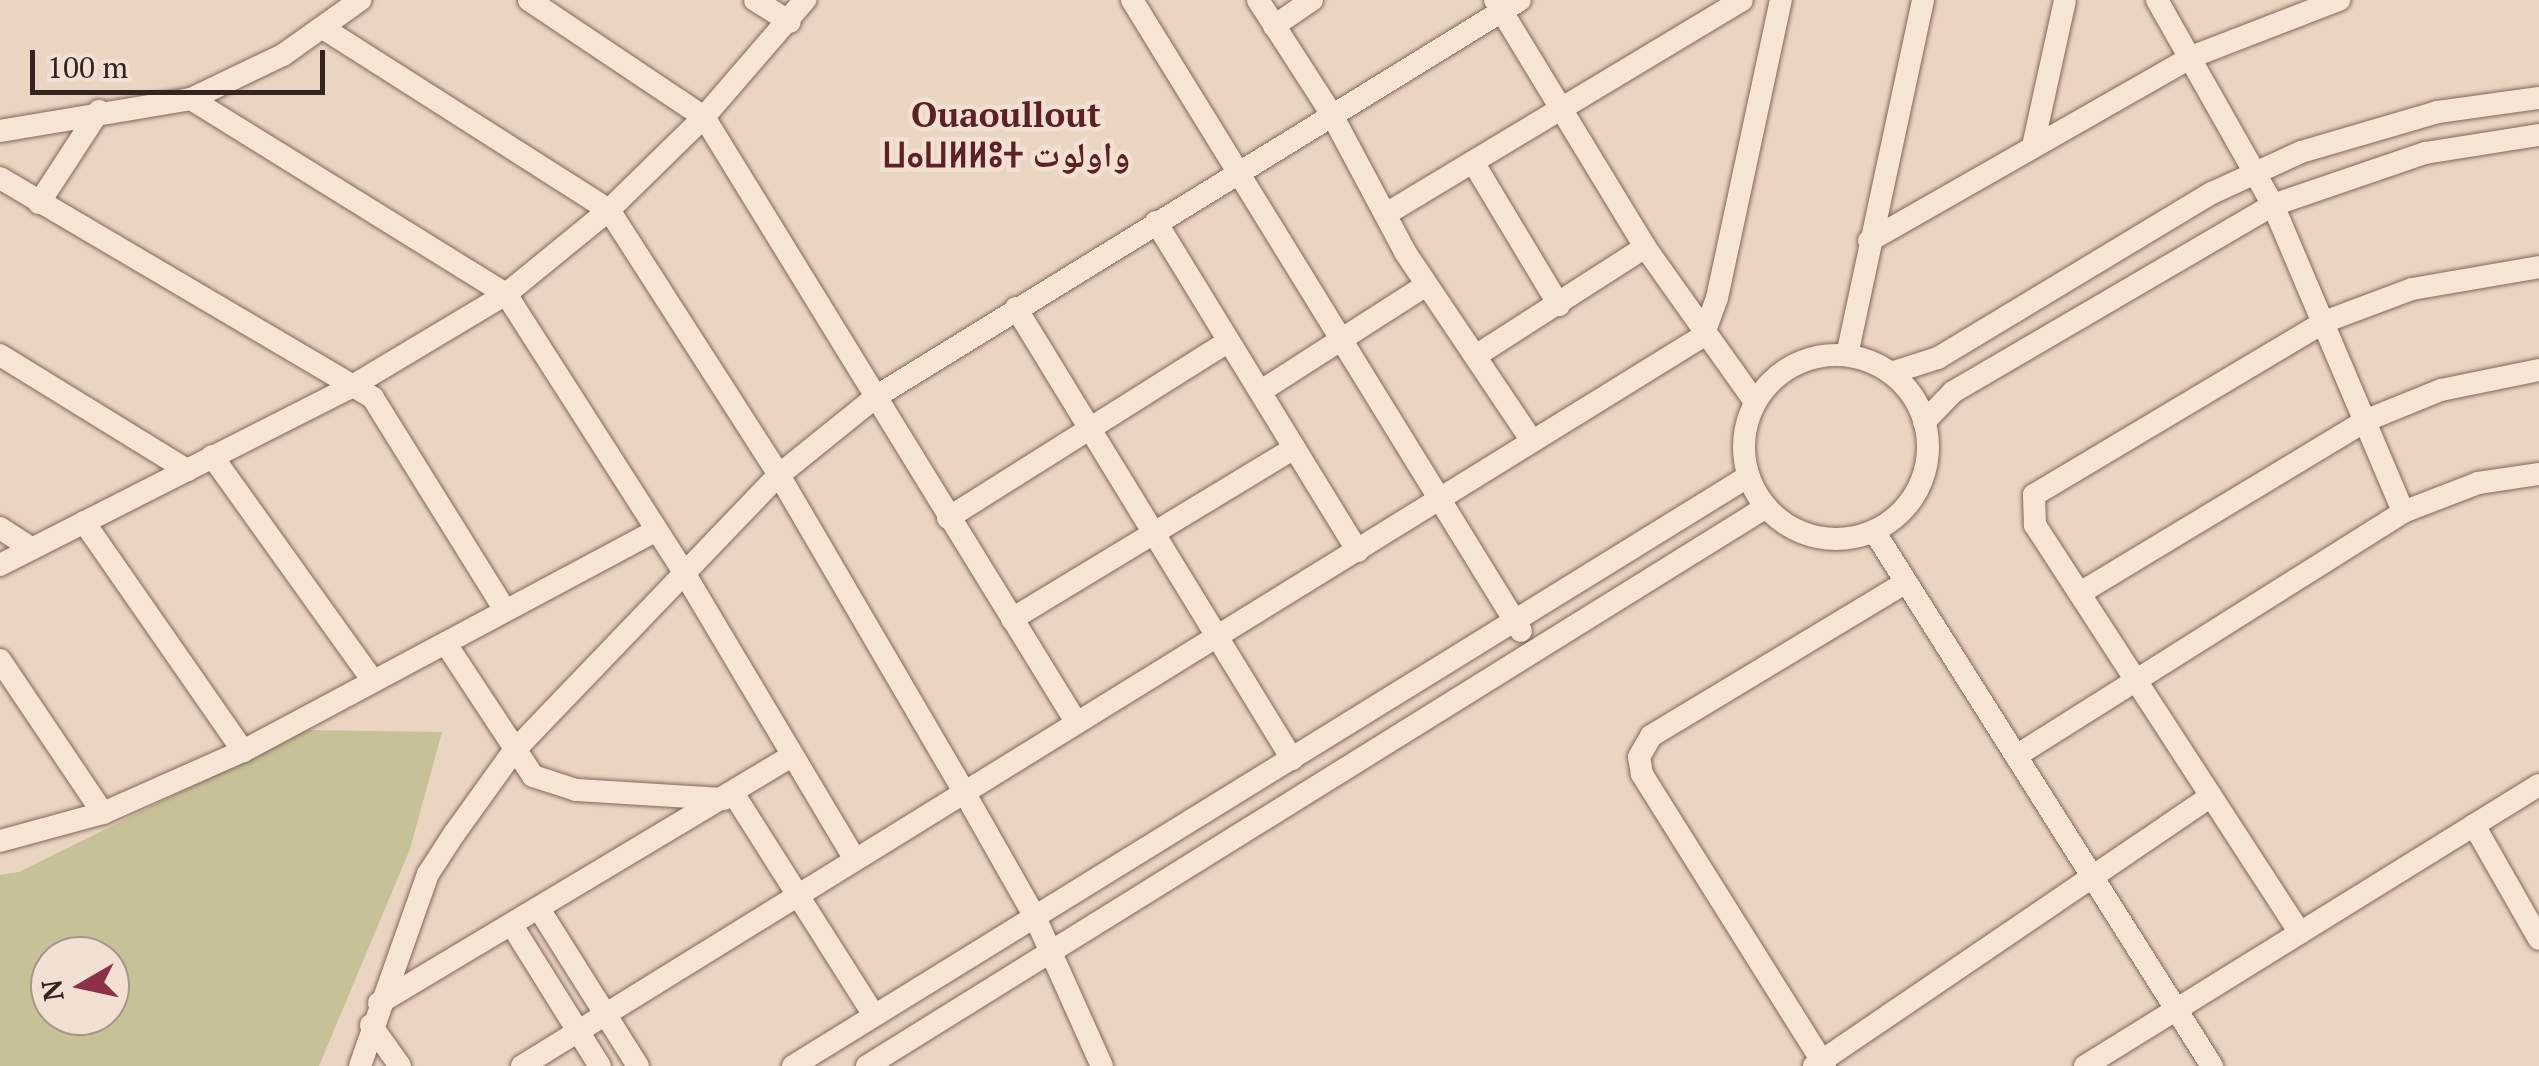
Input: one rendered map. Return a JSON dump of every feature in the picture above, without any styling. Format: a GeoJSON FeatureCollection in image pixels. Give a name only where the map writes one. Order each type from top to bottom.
{"type":"FeatureCollection","features":[{"type":"Feature","properties":{"kind":"street"},"geometry":{"type":"LineString","coordinates":[[0,131],[100,111],[191,99],[283,56],[360,0]]}},
{"type":"Feature","properties":{"kind":"street"},"geometry":{"type":"LineString","coordinates":[[529,0],[704,117],[1076,722]]}},
{"type":"Feature","properties":{"kind":"street"},"geometry":{"type":"LineString","coordinates":[[755,0],[790,22]]}},
{"type":"Feature","properties":{"kind":"street"},"geometry":{"type":"LineString","coordinates":[[0,566],[349,388],[506,294],[609,210],[704,117],[790,22],[805,0]]}},
{"type":"Feature","properties":{"kind":"street"},"geometry":{"type":"LineString","coordinates":[[1132,0],[1533,651]]}},
{"type":"Feature","properties":{"kind":"street"},"geometry":{"type":"LineString","coordinates":[[1274,26],[1312,0]]}},
{"type":"Feature","properties":{"kind":"street"},"geometry":{"type":"LineString","coordinates":[[1386,214],[1560,105],[1742,0]]}},
{"type":"Feature","properties":{"kind":"street"},"geometry":{"type":"LineString","coordinates":[[522,1066],[1076,722],[1216,641],[1702,336],[1717,298],[1781,0]]}},
{"type":"Feature","properties":{"kind":"street"},"geometry":{"type":"LineString","coordinates":[[1846,355],[1923,0]]}},
{"type":"Feature","properties":{"kind":"street"},"geometry":{"type":"LineString","coordinates":[[2034,146],[2065,0]]}},
{"type":"Feature","properties":{"kind":"street"},"geometry":{"type":"LineString","coordinates":[[2157,0],[2274,206],[2403,512]]}},
{"type":"Feature","properties":{"kind":"street"},"geometry":{"type":"LineString","coordinates":[[1869,241],[2191,57],[2338,0]]}},
{"type":"Feature","properties":{"kind":"street"},"geometry":{"type":"LineString","coordinates":[[1260,1],[1332,115],[1426,285],[1532,442]]}},
{"type":"Feature","properties":{"kind":"street"},"geometry":{"type":"LineString","coordinates":[[360,1066],[375,1014],[428,874],[514,752],[683,571],[779,475],[877,396],[1505,4],[1645,248],[1702,336],[1755,402]]}},
{"type":"Feature","properties":{"kind":"street"},"geometry":{"type":"LineString","coordinates":[[323,28],[609,210],[779,475],[964,792],[1035,916],[1102,1066]]}},
{"type":"Feature","properties":{"kind":"street"},"geometry":{"type":"LineString","coordinates":[[1891,373],[1938,358],[2257,171],[2391,122],[2539,98]]}},
{"type":"Feature","properties":{"kind":"street"},"geometry":{"type":"LineString","coordinates":[[191,99],[506,294],[683,571],[854,858]]}},
{"type":"Feature","properties":{"kind":"street"},"geometry":{"type":"LineString","coordinates":[[39,204],[100,111]]}},
{"type":"Feature","properties":{"kind":"street"},"geometry":{"type":"LineString","coordinates":[[1924,422],[1954,392],[2274,206],[2408,158],[2539,135]]}},
{"type":"Feature","properties":{"kind":"street"},"geometry":{"type":"LineString","coordinates":[[1472,162],[1559,304]]}},
{"type":"Feature","properties":{"kind":"street"},"geometry":{"type":"LineString","coordinates":[[0,178],[349,388],[373,398],[388,415],[505,610]]}},
{"type":"Feature","properties":{"kind":"street"},"geometry":{"type":"LineString","coordinates":[[1156,222],[1358,551]]}},
{"type":"Feature","properties":{"kind":"street"},"geometry":{"type":"LineString","coordinates":[[1477,356],[1645,248]]}},
{"type":"Feature","properties":{"kind":"street"},"geometry":{"type":"LineString","coordinates":[[2300,932],[2032,515],[2040,487],[2324,322],[2412,289],[2539,267]]}},
{"type":"Feature","properties":{"kind":"street"},"geometry":{"type":"LineString","coordinates":[[1261,391],[1426,285]]}},
{"type":"Feature","properties":{"kind":"street"},"geometry":{"type":"LineString","coordinates":[[1016,308],[1292,760]]}},
{"type":"Feature","properties":{"kind":"street"},"geometry":{"type":"LineString","coordinates":[[948,518],[1228,342]]}},
{"type":"Feature","properties":{"kind":"street"},"geometry":{"type":"LineString","coordinates":[[0,354],[187,470]]}},
{"type":"Feature","properties":{"kind":"street"},"geometry":{"type":"LineString","coordinates":[[1846,355],[1891,373],[1924,422],[1923,477],[1904,509],[1874,530],[1828,539],[1784,522],[1766,506],[1749,476],[1744,452],[1755,402],[1794,365],[1846,355]]}},
{"type":"Feature","properties":{"kind":"street"},"geometry":{"type":"LineString","coordinates":[[2080,593],[2367,420],[2441,390],[2539,370]]}},
{"type":"Feature","properties":{"kind":"street"},"geometry":{"type":"LineString","coordinates":[[1012,619],[1294,448]]}},
{"type":"Feature","properties":{"kind":"street"},"geometry":{"type":"LineString","coordinates":[[212,456],[373,680]]}},
{"type":"Feature","properties":{"kind":"street"},"geometry":{"type":"LineString","coordinates":[[2016,756],[2403,512],[2478,482],[2539,474]]}},
{"type":"Feature","properties":{"kind":"street"},"geometry":{"type":"LineString","coordinates":[[793,1066],[1749,476]]}},
{"type":"Feature","properties":{"kind":"street"},"geometry":{"type":"LineString","coordinates":[[866,1066],[901,1057],[1050,950],[1766,506]]}},
{"type":"Feature","properties":{"kind":"street"},"geometry":{"type":"LineString","coordinates":[[84,522],[242,750]]}},
{"type":"Feature","properties":{"kind":"street"},"geometry":{"type":"LineString","coordinates":[[0,528],[32,548]]}},
{"type":"Feature","properties":{"kind":"street"},"geometry":{"type":"LineString","coordinates":[[1874,530],[2212,1066]]}},
{"type":"Feature","properties":{"kind":"street"},"geometry":{"type":"LineString","coordinates":[[0,841],[103,813],[242,750],[655,531]]}},
{"type":"Feature","properties":{"kind":"street"},"geometry":{"type":"LineString","coordinates":[[1906,582],[1651,736],[1639,757],[1642,774],[1820,1064],[2211,796]]}},
{"type":"Feature","properties":{"kind":"street"},"geometry":{"type":"LineString","coordinates":[[446,644],[533,776],[552,786],[728,796]]}},
{"type":"Feature","properties":{"kind":"street"},"geometry":{"type":"LineString","coordinates":[[0,660],[103,813]]}},
{"type":"Feature","properties":{"kind":"street"},"geometry":{"type":"LineString","coordinates":[[375,1014],[792,756]]}},
{"type":"Feature","properties":{"kind":"street"},"geometry":{"type":"LineString","coordinates":[[2085,1066],[2539,784]]}},
{"type":"Feature","properties":{"kind":"street"},"geometry":{"type":"LineString","coordinates":[[728,796],[798,894],[874,1015]]}},
{"type":"Feature","properties":{"kind":"street"},"geometry":{"type":"LineString","coordinates":[[2474,825],[2539,939]]}},
{"type":"Feature","properties":{"kind":"street"},"geometry":{"type":"LineString","coordinates":[[2518,901],[2539,890]]}},
{"type":"Feature","properties":{"kind":"street"},"geometry":{"type":"LineString","coordinates":[[541,912],[638,1066]]}},
{"type":"Feature","properties":{"kind":"street"},"geometry":{"type":"LineString","coordinates":[[513,927],[600,1066]]}},
{"type":"Feature","properties":{"kind":"street"},"geometry":{"type":"LineString","coordinates":[[375,1014],[400,1066]]}},
{"type":"Feature","properties":{"kind":"shaded area"},"geometry":{"type":"Polygon","coordinates":[[[306,730],[442,732],[410,849],[319,1066],[0,1066],[0,875],[19,872],[306,730]]]}},
{"type":"Feature","properties":{"kind":"district","name":"Ouaoullout ⵡⴰⵡⵍⵍⵓⵜ واولوت"},"geometry":{"type":"Point","coordinates":[1006,134]}}]}
